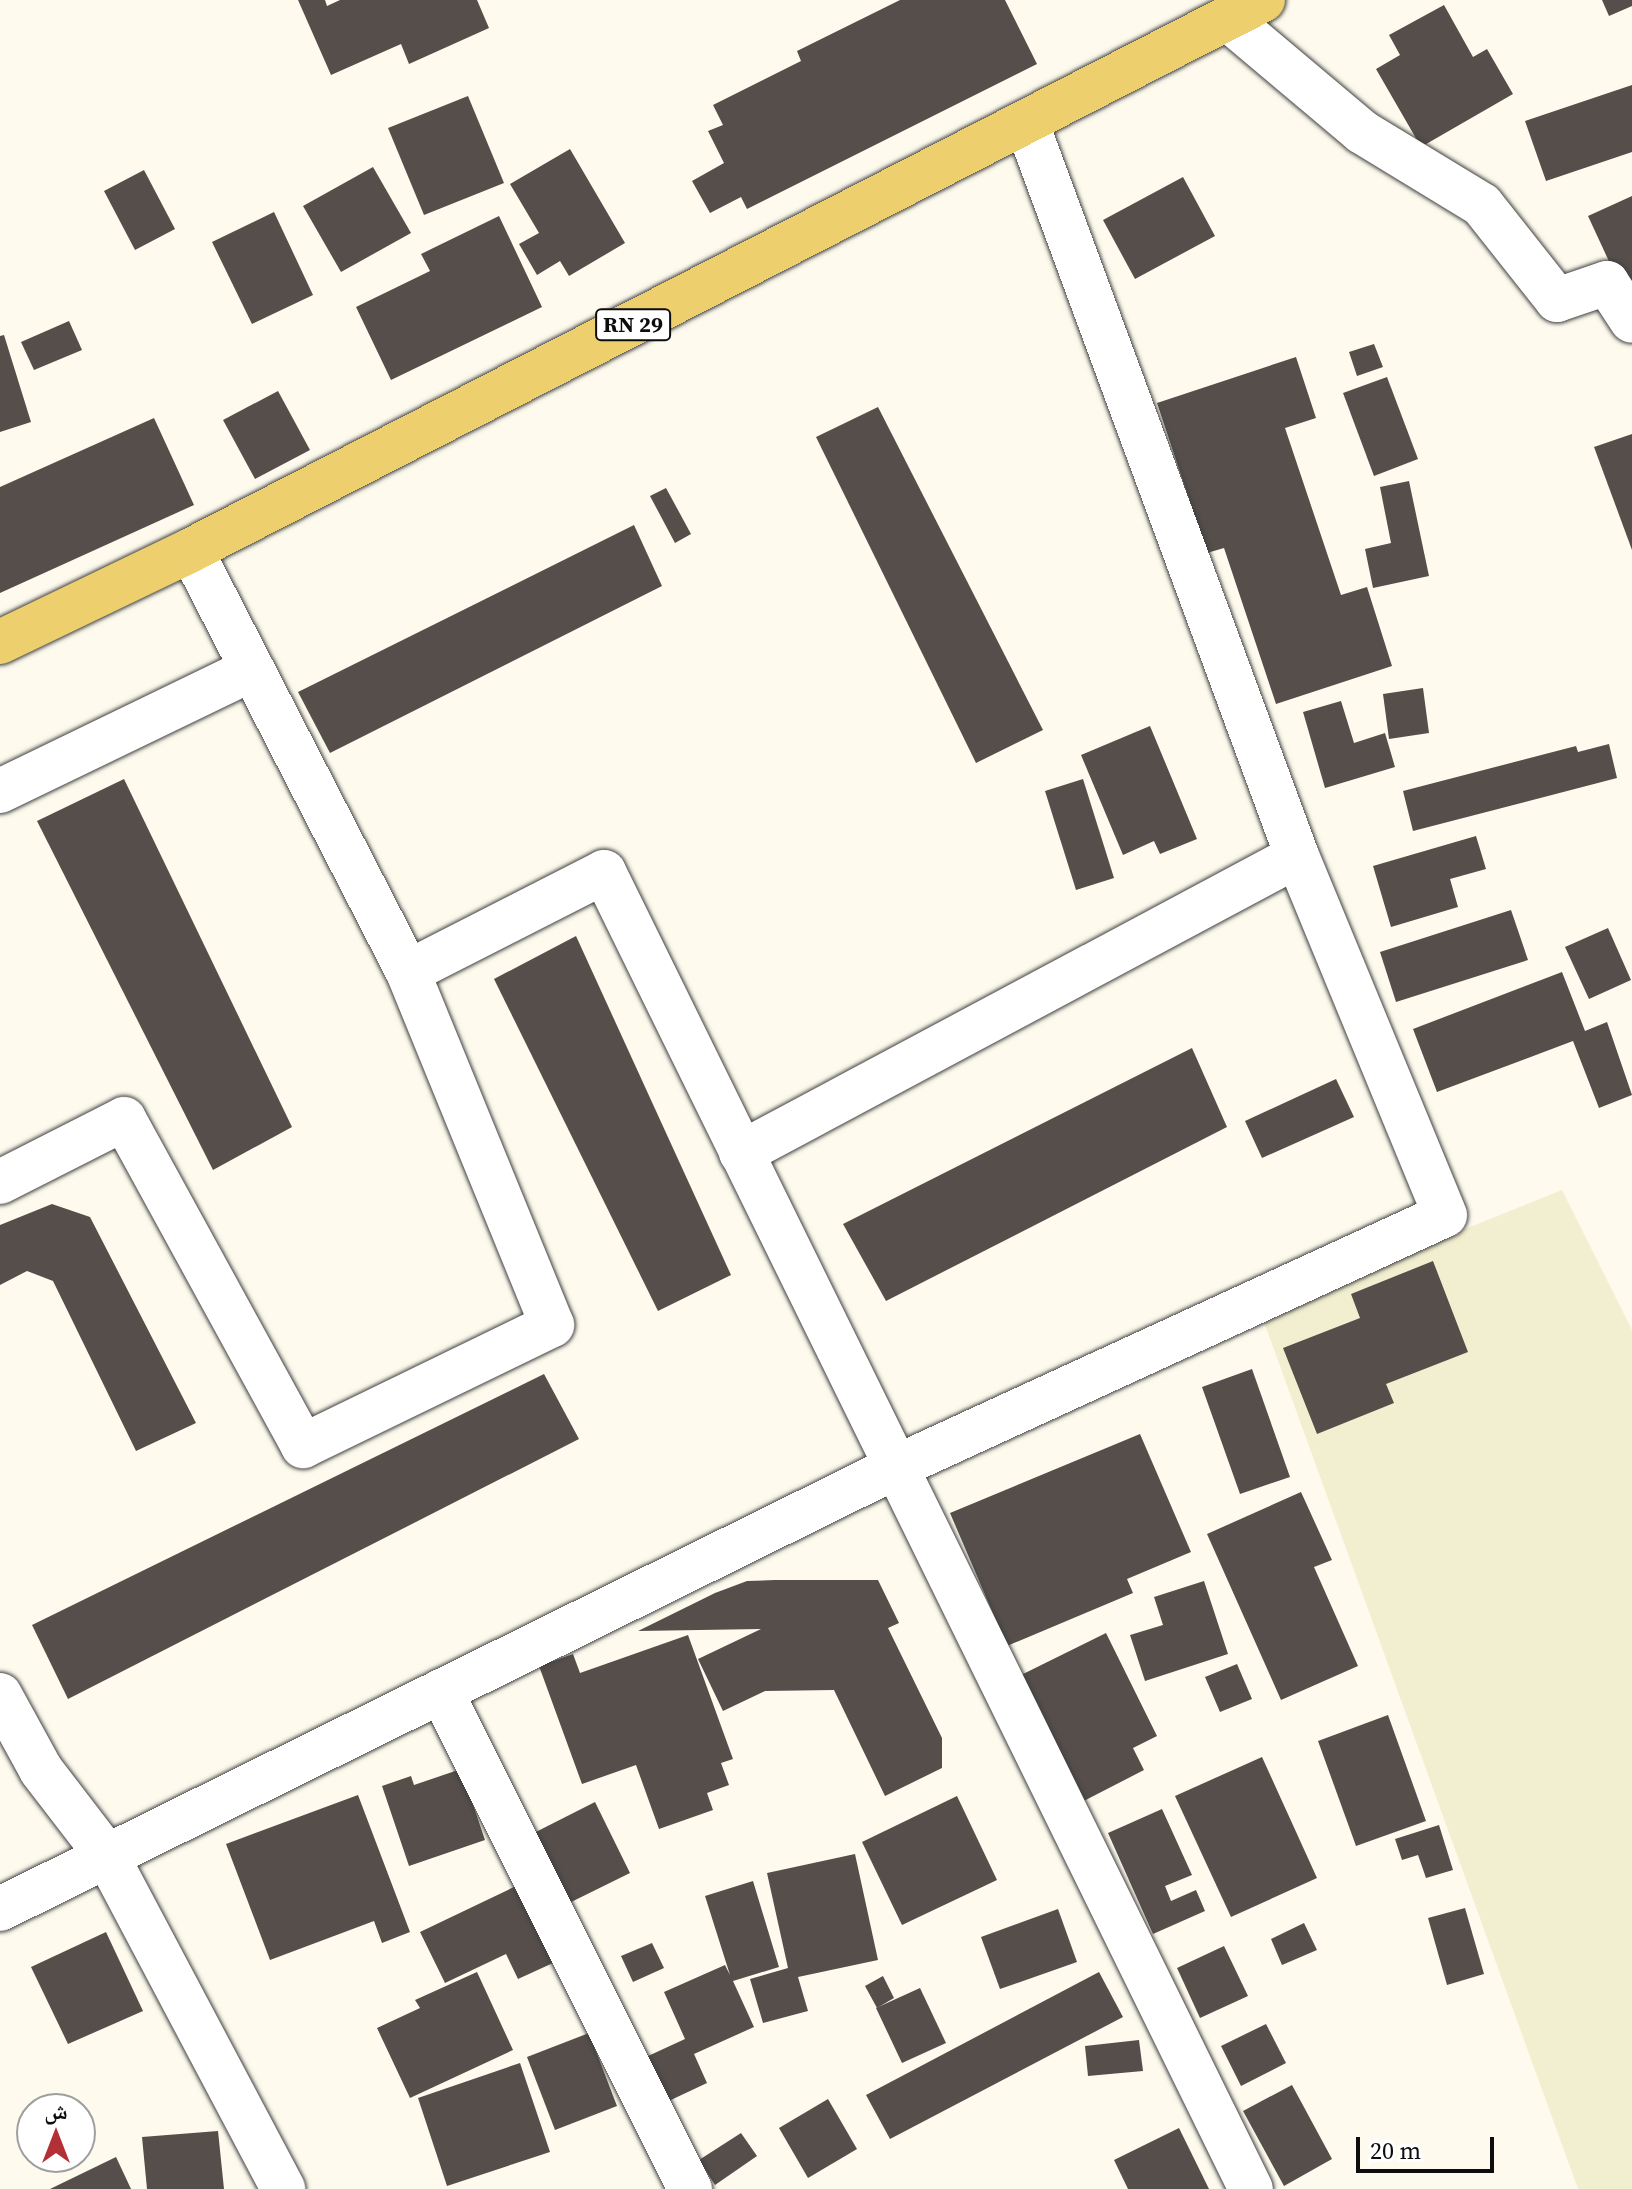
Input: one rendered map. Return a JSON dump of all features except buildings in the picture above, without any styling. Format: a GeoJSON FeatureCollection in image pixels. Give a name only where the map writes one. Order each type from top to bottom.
{"type":"FeatureCollection","features":[{"type":"Feature","properties":{"kind":"main road","name":"RN 29"},"geometry":{"type":"LineString","coordinates":[[0,642],[191,550],[1027,124],[1245,9]]}},
{"type":"Feature","properties":{"kind":"street"},"geometry":{"type":"LineString","coordinates":[[1245,9],[1362,132],[1482,205],[1557,300],[1607,283],[1632,321]]}},
{"type":"Feature","properties":{"kind":"street"},"geometry":{"type":"LineString","coordinates":[[0,1909],[894,1468],[1445,1215],[1297,856],[1027,124]]}},
{"type":"Feature","properties":{"kind":"street"},"geometry":{"type":"LineString","coordinates":[[0,1182],[124,1119],[303,1446],[552,1325],[408,972],[191,550]]}},
{"type":"Feature","properties":{"kind":"street"},"geometry":{"type":"LineString","coordinates":[[0,791],[252,669]]}},
{"type":"Feature","properties":{"kind":"street"},"geometry":{"type":"LineString","coordinates":[[741,1153],[1297,856]]}},
{"type":"Feature","properties":{"kind":"street"},"geometry":{"type":"LineString","coordinates":[[408,972],[604,872],[894,1468],[1251,2189]]}},
{"type":"Feature","properties":{"kind":"street"},"geometry":{"type":"LineString","coordinates":[[441,1691],[690,2189]]}},
{"type":"Feature","properties":{"kind":"street"},"geometry":{"type":"LineString","coordinates":[[0,1695],[41,1770],[107,1856],[283,2189]]}},
{"type":"Feature","properties":{"kind":"shaded area"},"geometry":{"type":"Polygon","coordinates":[[[1562,1190],[1632,1330],[1632,2189],[1578,2189],[1260,1311],[1562,1190]]]}}]}
